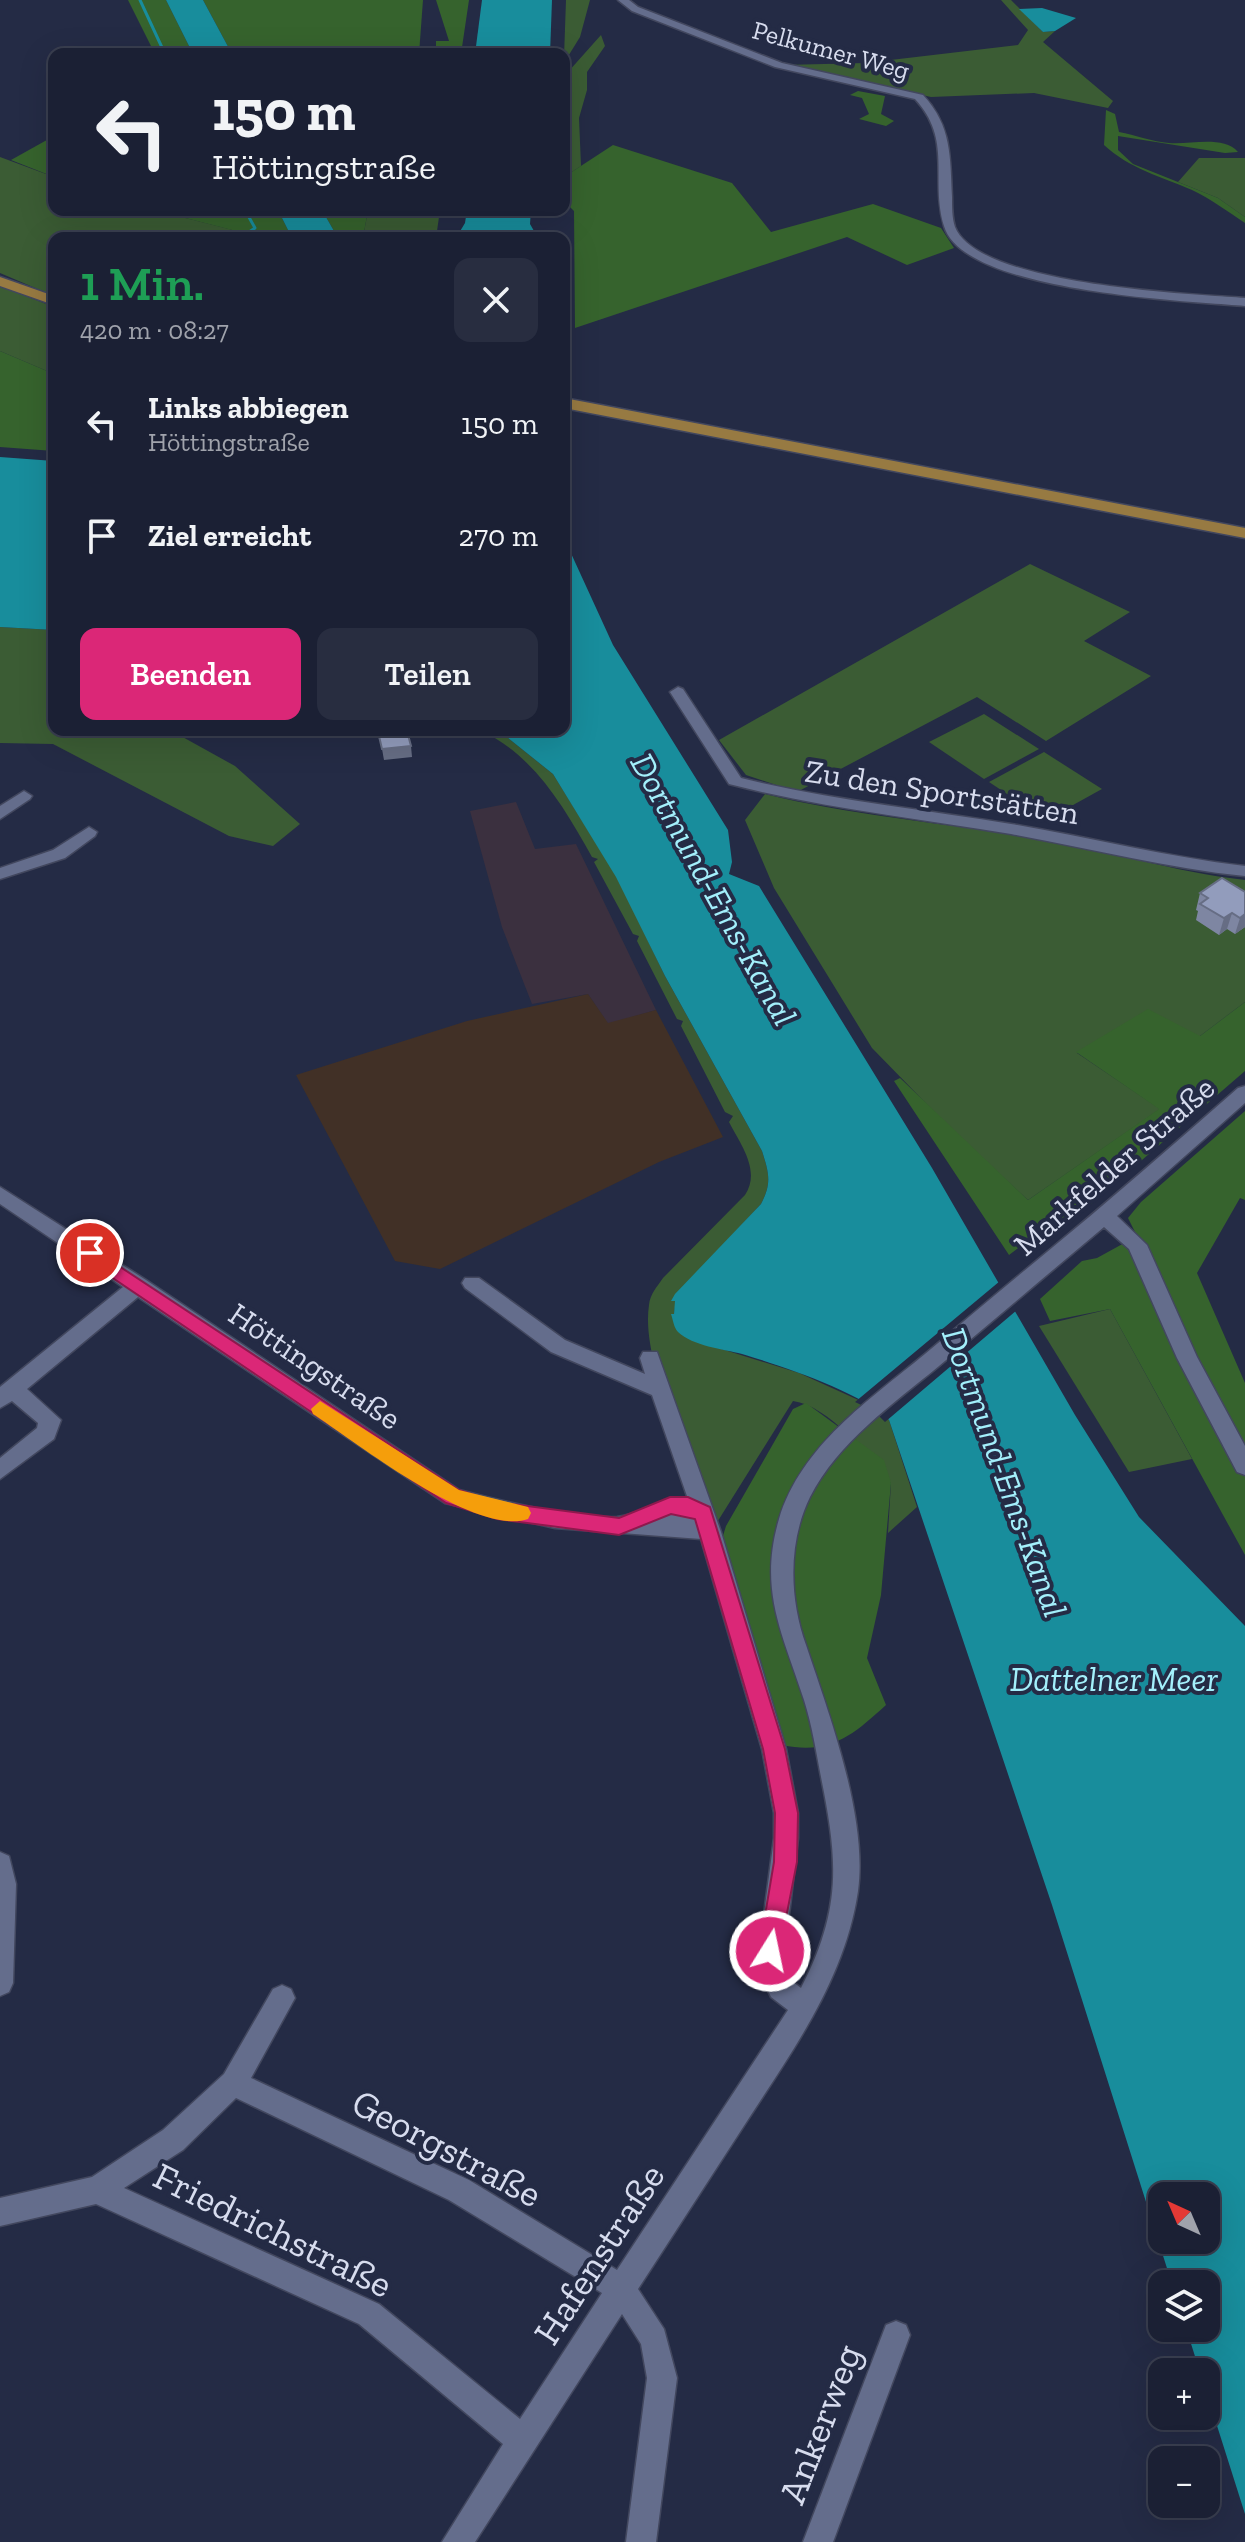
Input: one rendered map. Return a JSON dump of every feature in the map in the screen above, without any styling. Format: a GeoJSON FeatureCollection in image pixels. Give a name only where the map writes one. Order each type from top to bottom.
{"type":"FeatureCollection","features":[{"type":"Feature","properties":{"kind":"main road"},"geometry":{"type":"LineString","coordinates":[[0,281],[48,299]]}},
{"type":"Feature","properties":{"kind":"main road"},"geometry":{"type":"LineString","coordinates":[[570,404],[1245,533]]}},
{"type":"Feature","properties":{"kind":"street","name":"Pelkumer Weg"},"geometry":{"type":"LineString","coordinates":[[623,0],[635,9],[779,65],[919,97],[932,107],[944,135],[950,231],[959,244],[983,258],[1065,285],[1245,302]]}},
{"type":"Feature","properties":{"kind":"street","name":"Zu den Sportstätten"},"geometry":{"type":"LineString","coordinates":[[678,692],[735,781],[797,798],[1021,830],[1158,861],[1245,871]]}},
{"type":"Feature","properties":{"kind":"street"},"geometry":{"type":"LineString","coordinates":[[0,814],[24,796]]}},
{"type":"Feature","properties":{"kind":"street"},"geometry":{"type":"LineString","coordinates":[[0,874],[59,854],[89,832]]}},
{"type":"Feature","properties":{"kind":"street","name":"Markfelder Straße"},"geometry":{"type":"LineString","coordinates":[[861,1419],[1104,1216],[1245,1093]]}},
{"type":"Feature","properties":{"kind":"street","name":"Höttingstraße"},"geometry":{"type":"LineString","coordinates":[[0,1194],[453,1497],[497,1511],[619,1526],[686,1527],[706,1522]]}},
{"type":"Feature","properties":{"kind":"street"},"geometry":{"type":"LineString","coordinates":[[1104,1216],[1137,1245],[1187,1358],[1245,1466]]}},
{"type":"Feature","properties":{"kind":"street"},"geometry":{"type":"LineString","coordinates":[[472,1283],[558,1346],[659,1389]]}},
{"type":"Feature","properties":{"kind":"street"},"geometry":{"type":"LineString","coordinates":[[0,1470],[46,1433],[50,1420],[6,1394],[139,1285]]}},
{"type":"Feature","properties":{"kind":"street"},"geometry":{"type":"LineString","coordinates":[[650,1358],[706,1522],[774,1749],[786,1813],[786,1862],[770,1967],[780,1988],[805,2007]]}},
{"type":"Feature","properties":{"kind":"street","name":"Hafenstraße"},"geometry":{"type":"LineString","coordinates":[[457,2542],[805,2007],[832,1943],[847,1874],[844,1830],[817,1707],[791,1635],[783,1555],[790,1515],[805,1480],[832,1445],[861,1419]]}},
{"type":"Feature","properties":{"kind":"street"},"geometry":{"type":"LineString","coordinates":[[0,1864],[3,1884],[0,1983]]}},
{"type":"Feature","properties":{"kind":"street"},"geometry":{"type":"LineString","coordinates":[[0,2212],[97,2190],[173,2140],[233,2083],[282,1998]]}},
{"type":"Feature","properties":{"kind":"street","name":"Georgstraße"},"geometry":{"type":"LineString","coordinates":[[233,2083],[459,2190],[622,2289]]}},
{"type":"Feature","properties":{"kind":"street","name":"Friedrichstraße"},"geometry":{"type":"LineString","coordinates":[[97,2190],[369,2314],[522,2440]]}},
{"type":"Feature","properties":{"kind":"street"},"geometry":{"type":"LineString","coordinates":[[622,2289],[654,2339],[662,2378],[641,2542]]}},
{"type":"Feature","properties":{"kind":"street","name":"Ankerweg"},"geometry":{"type":"LineString","coordinates":[[818,2542],[896,2335]]}},
{"type":"Feature","properties":{"kind":"shaded area"},"geometry":{"type":"Polygon","coordinates":[[[128,0],[166,0],[190,48],[152,48],[128,0]]]}},
{"type":"Feature","properties":{"kind":"shaded area"},"geometry":{"type":"Polygon","coordinates":[[[203,0],[423,0],[419,48],[229,48],[203,0]]]}},
{"type":"Feature","properties":{"kind":"shaded area"},"geometry":{"type":"Polygon","coordinates":[[[436,0],[469,0],[462,48],[436,48],[436,41],[449,41],[436,0]]]}},
{"type":"Feature","properties":{"kind":"shaded area"},"geometry":{"type":"Polygon","coordinates":[[[566,0],[590,0],[580,37],[570,53],[570,48],[564,48],[566,0]]]}},
{"type":"Feature","properties":{"kind":"shaded area"},"geometry":{"type":"Polygon","coordinates":[[[1001,0],[1011,0],[1043,32],[1055,31],[1043,42],[1113,101],[1108,108],[1034,93],[931,97],[783,65],[865,63],[1018,45],[1028,30],[1001,0]]]}},
{"type":"Feature","properties":{"kind":"shaded area"},"geometry":{"type":"Polygon","coordinates":[[[601,35],[605,46],[587,72],[587,90],[579,118],[581,166],[570,173],[570,70],[601,35]]]}},
{"type":"Feature","properties":{"kind":"shaded area"},"geometry":{"type":"Polygon","coordinates":[[[858,91],[885,96],[881,114],[894,121],[886,126],[859,119],[869,114],[862,98],[850,95],[858,91]]]}},
{"type":"Feature","properties":{"kind":"shaded area"},"geometry":{"type":"Polygon","coordinates":[[[1106,110],[1115,114],[1119,132],[1163,142],[1215,142],[1232,147],[1238,152],[1225,153],[1118,136],[1118,150],[1133,164],[1218,198],[1245,217],[1245,223],[1199,194],[1135,166],[1104,145],[1106,110]]]}},
{"type":"Feature","properties":{"kind":"shaded area"},"geometry":{"type":"Polygon","coordinates":[[[48,139],[48,175],[11,160],[48,139]]]}},
{"type":"Feature","properties":{"kind":"shaded area"},"geometry":{"type":"Polygon","coordinates":[[[613,145],[732,183],[771,232],[873,204],[941,228],[954,248],[907,265],[847,237],[575,328],[574,211],[570,207],[570,173],[613,145]]]}},
{"type":"Feature","properties":{"kind":"shaded area"},"geometry":{"type":"Polygon","coordinates":[[[0,157],[48,175],[48,216],[178,216],[237,231],[48,232],[48,293],[0,273],[0,157]]]}},
{"type":"Feature","properties":{"kind":"shaded area"},"geometry":{"type":"Polygon","coordinates":[[[1199,158],[1245,158],[1245,217],[1218,198],[1178,182],[1199,158]]]}},
{"type":"Feature","properties":{"kind":"shaded area"},"geometry":{"type":"Polygon","coordinates":[[[177,216],[281,216],[289,232],[236,231],[177,216]]]}},
{"type":"Feature","properties":{"kind":"shaded area"},"geometry":{"type":"Polygon","coordinates":[[[325,216],[367,216],[364,232],[335,232],[325,216]]]}},
{"type":"Feature","properties":{"kind":"shaded area"},"geometry":{"type":"Polygon","coordinates":[[[367,216],[439,216],[437,232],[364,232],[367,216]]]}},
{"type":"Feature","properties":{"kind":"shaded area"},"geometry":{"type":"Polygon","coordinates":[[[0,286],[48,305],[48,371],[0,351],[0,286]]]}},
{"type":"Feature","properties":{"kind":"shaded area"},"geometry":{"type":"Polygon","coordinates":[[[0,351],[48,371],[48,451],[0,447],[0,351]]]}},
{"type":"Feature","properties":{"kind":"shaded area"},"geometry":{"type":"Polygon","coordinates":[[[1030,564],[1130,612],[1084,641],[1151,676],[1046,741],[977,697],[797,792],[746,775],[719,740],[1030,564]]]}},
{"type":"Feature","properties":{"kind":"shaded area"},"geometry":{"type":"Polygon","coordinates":[[[0,627],[48,630],[48,736],[181,736],[235,766],[300,824],[273,846],[229,836],[53,744],[0,743],[0,627]]]}},
{"type":"Feature","properties":{"kind":"shaded area"},"geometry":{"type":"Polygon","coordinates":[[[984,714],[1039,749],[984,779],[929,742],[984,714]]]}},
{"type":"Feature","properties":{"kind":"shaded area"},"geometry":{"type":"Polygon","coordinates":[[[490,736],[506,736],[553,774],[617,877],[665,976],[762,1151],[768,1178],[761,1204],[677,1294],[674,1314],[699,1342],[799,1373],[876,1408],[889,1420],[917,1507],[888,1533],[891,1483],[834,1422],[807,1405],[793,1401],[716,1524],[660,1385],[648,1329],[649,1305],[652,1294],[663,1278],[745,1195],[751,1177],[748,1158],[729,1122],[733,1116],[725,1112],[681,1026],[683,1021],[677,1019],[637,941],[639,936],[633,934],[594,862],[598,859],[592,857],[546,784],[516,753],[490,736]]]}},
{"type":"Feature","properties":{"kind":"shaded area"},"geometry":{"type":"Polygon","coordinates":[[[1044,752],[1102,789],[1046,820],[989,782],[1044,752]]]}},
{"type":"Feature","properties":{"kind":"shaded area"},"geometry":{"type":"Polygon","coordinates":[[[765,794],[866,814],[1036,838],[1192,872],[1245,880],[1245,1002],[1200,1036],[1077,1053],[1160,1109],[1028,1200],[954,1132],[872,1048],[774,888],[745,820],[765,794]]]}},
{"type":"Feature","properties":{"kind":"shaded area"},"geometry":{"type":"Polygon","coordinates":[[[516,802],[535,849],[576,844],[656,1010],[608,1024],[588,994],[532,1004],[502,927],[470,811],[516,802]]]}},
{"type":"Feature","properties":{"kind":"shaded area"},"geometry":{"type":"Polygon","coordinates":[[[588,994],[608,1023],[656,1010],[723,1137],[659,1162],[440,1269],[395,1261],[296,1075],[467,1021],[588,994]]]}},
{"type":"Feature","properties":{"kind":"shaded area"},"geometry":{"type":"Polygon","coordinates":[[[1245,1002],[1245,1071],[1039,1249],[1029,1240],[1009,1255],[894,1081],[900,1078],[1028,1200],[1159,1109],[1076,1052],[1148,1009],[1200,1036],[1245,1002]]]}},
{"type":"Feature","properties":{"kind":"shaded area"},"geometry":{"type":"Polygon","coordinates":[[[1245,1111],[1245,1200],[1240,1198],[1197,1273],[1245,1383],[1245,1555],[1110,1309],[1050,1321],[1040,1299],[1082,1261],[1097,1258],[1137,1236],[1128,1218],[1141,1202],[1245,1111]]]}},
{"type":"Feature","properties":{"kind":"shaded area"},"geometry":{"type":"Polygon","coordinates":[[[1110,1309],[1192,1459],[1129,1472],[1039,1326],[1110,1309]]]}},
{"type":"Feature","properties":{"kind":"shaded area"},"geometry":{"type":"Polygon","coordinates":[[[806,1403],[884,1460],[891,1483],[881,1595],[867,1658],[886,1705],[851,1734],[827,1745],[814,1747],[782,1745],[722,1539],[726,1526],[793,1409],[806,1403]]]}},
{"type":"Feature","properties":{"kind":"water"},"geometry":{"type":"Polygon","coordinates":[[[166,0],[203,0],[229,48],[190,48],[166,0]]]}},
{"type":"Feature","properties":{"kind":"water"},"geometry":{"type":"Polygon","coordinates":[[[482,0],[552,0],[550,48],[476,48],[482,0]]]}},
{"type":"Feature","properties":{"kind":"water"},"geometry":{"type":"Polygon","coordinates":[[[1042,8],[1076,18],[1055,31],[1043,32],[1019,9],[1042,8]]]}},
{"type":"Feature","properties":{"kind":"water"},"geometry":{"type":"Polygon","coordinates":[[[281,216],[325,216],[335,232],[289,232],[281,216]]]}},
{"type":"Feature","properties":{"kind":"water"},"geometry":{"type":"Polygon","coordinates":[[[466,216],[531,216],[530,224],[535,232],[460,232],[466,216]]]}},
{"type":"Feature","properties":{"kind":"water"},"geometry":{"type":"Polygon","coordinates":[[[0,457],[48,461],[48,630],[0,627],[0,457]]]}},
{"type":"Feature","properties":{"kind":"water","name":"Dattelner Meer"},"geometry":{"type":"Polygon","coordinates":[[[570,551],[613,645],[728,830],[732,862],[729,874],[759,886],[932,1168],[1075,1415],[1139,1517],[1245,1626],[1245,2514],[1218,2430],[1220,2358],[1196,2358],[1190,2342],[1220,2342],[1220,2270],[1168,2270],[1163,2254],[1220,2254],[1220,2182],[1148,2182],[1148,2208],[1052,1905],[889,1420],[841,1390],[778,1365],[700,1344],[684,1337],[675,1326],[671,1314],[674,1314],[675,1301],[671,1301],[675,1294],[761,1204],[767,1190],[768,1172],[762,1151],[665,976],[616,877],[553,774],[506,736],[570,736],[570,551]]]}},
{"type":"Feature","properties":{"kind":"pier"},"geometry":{"type":"Polygon","coordinates":[[[1000,1281],[1017,1310],[885,1422],[874,1411],[855,1402],[1000,1281]]]}},
{"type":"Feature","properties":{"kind":"building"},"geometry":{"type":"Polygon","coordinates":[[[379,736],[408,736],[411,746],[382,749],[379,736]]]}},
{"type":"Feature","properties":{"kind":"building"},"geometry":{"type":"Polygon","coordinates":[[[1222,878],[1245,892],[1245,914],[1240,918],[1232,913],[1224,918],[1200,904],[1208,898],[1200,893],[1222,878]]]}},
{"type":"Feature","properties":{"kind":"waterway"},"geometry":{"type":"LineString","coordinates":[[140,0],[162,48]]}},
{"type":"Feature","properties":{"kind":"waterway"},"geometry":{"type":"LineString","coordinates":[[248,216],[255,228],[249,232]]}},
{"type":"Feature","properties":{"kind":"slow traffic"},"geometry":{"type":"LineString","coordinates":[[320,1409],[453,1497],[497,1511],[521,1513]]}},
{"type":"Feature","properties":{"kind":"route"},"geometry":{"type":"LineString","coordinates":[[90,1253],[453,1497],[497,1511],[619,1526],[670,1506],[688,1506],[703,1513],[774,1749],[786,1813],[786,1862],[770,1951]]}},
{"type":"Feature","properties":{"kind":"water label","name":"Dortmund-Ems-Kanal"},"geometry":{"type":"Point","coordinates":[714,889]}},
{"type":"Feature","properties":{"kind":"water label","name":"Dortmund-Ems-Kanal"},"geometry":{"type":"Point","coordinates":[1005,1472]}}]}
